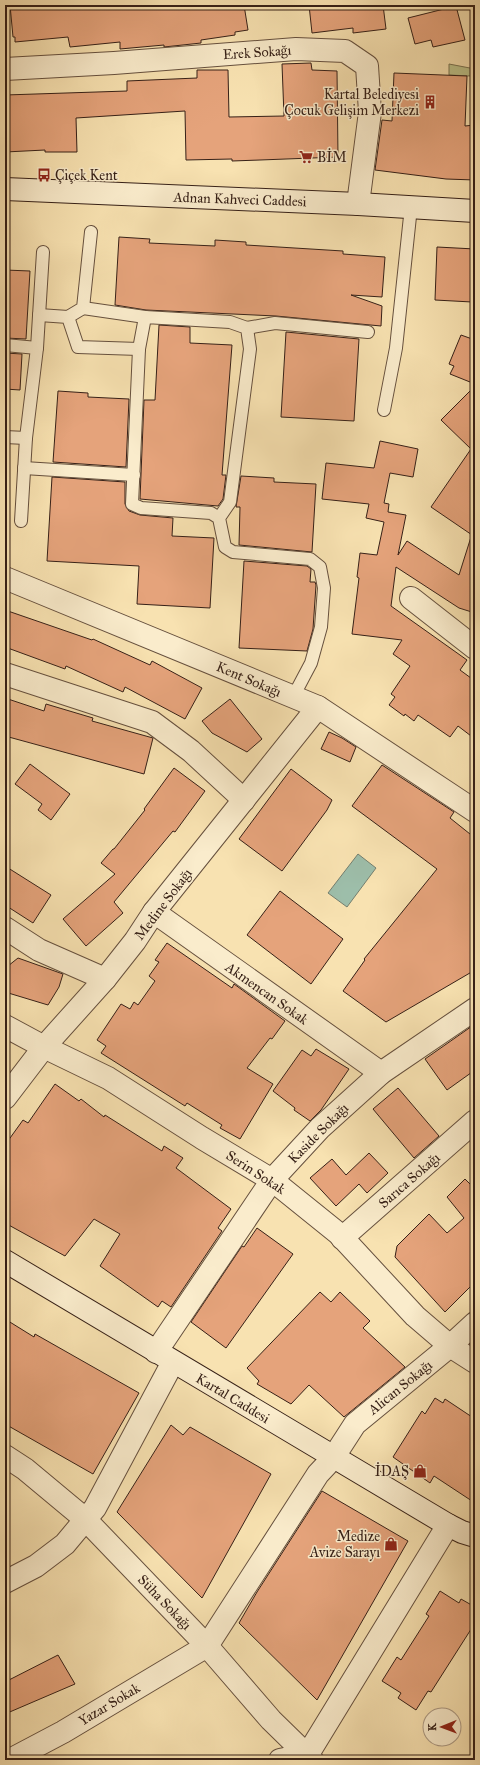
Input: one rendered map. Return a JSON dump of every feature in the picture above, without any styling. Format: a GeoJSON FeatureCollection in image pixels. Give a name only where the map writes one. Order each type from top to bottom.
{"type":"FeatureCollection","features":[{"type":"Feature","properties":{"kind":"street","name":"Erek Sokağı"},"geometry":{"type":"LineString","coordinates":[[5,69],[114,63],[296,49],[345,51],[367,66],[370,112],[358,204]]}},
{"type":"Feature","properties":{"kind":"street","name":"Adnan Kahveci Caddesi"},"geometry":{"type":"LineString","coordinates":[[5,189],[358,204],[475,211]]}},
{"type":"Feature","properties":{"kind":"street","name":"Kent Sokağı"},"geometry":{"type":"LineString","coordinates":[[5,578],[318,707],[475,811]]}},
{"type":"Feature","properties":{"kind":"street"},"geometry":{"type":"LineString","coordinates":[[411,598],[475,648]]}},
{"type":"Feature","properties":{"kind":"street"},"geometry":{"type":"LineString","coordinates":[[5,674],[152,722],[191,751],[244,800]]}},
{"type":"Feature","properties":{"kind":"street","name":"Medine Sokağı"},"geometry":{"type":"LineString","coordinates":[[5,1098],[44,1047],[105,979],[135,941],[154,912],[318,707]]}},
{"type":"Feature","properties":{"kind":"street","name":"Akmencan Sokak"},"geometry":{"type":"LineString","coordinates":[[154,912],[381,1073]]}},
{"type":"Feature","properties":{"kind":"street"},"geometry":{"type":"LineString","coordinates":[[5,928],[39,950],[105,979]]}},
{"type":"Feature","properties":{"kind":"street","name":"Kaside Sokağı"},"geometry":{"type":"LineString","coordinates":[[5,1582],[36,1566],[65,1544],[94,1508],[165,1357],[272,1180],[320,1128],[381,1073],[475,1009]]}},
{"type":"Feature","properties":{"kind":"street","name":"Serin Sokak"},"geometry":{"type":"LineString","coordinates":[[5,1026],[108,1078],[202,1138],[272,1180],[342,1238],[415,1316],[450,1346],[475,1362]]}},
{"type":"Feature","properties":{"kind":"street","name":"Sarıca Sokağı"},"geometry":{"type":"LineString","coordinates":[[342,1238],[475,1121]]}},
{"type":"Feature","properties":{"kind":"street","name":"Kartal Caddesi"},"geometry":{"type":"LineString","coordinates":[[5,1261],[333,1458],[465,1534]]}},
{"type":"Feature","properties":{"kind":"street","name":"Alican Sokağı"},"geometry":{"type":"LineString","coordinates":[[207,1646],[318,1474],[333,1458],[355,1424],[450,1346],[475,1322]]}},
{"type":"Feature","properties":{"kind":"street","name":"Süha Sokağı"},"geometry":{"type":"LineString","coordinates":[[5,1456],[25,1469],[85,1519],[207,1646],[271,1720],[310,1757]]}},
{"type":"Feature","properties":{"kind":"street"},"geometry":{"type":"LineString","coordinates":[[280,1760],[310,1757],[465,1534]]}},
{"type":"Feature","properties":{"kind":"street","name":"Yazar Sokak"},"geometry":{"type":"LineString","coordinates":[[10,1760],[63,1732],[207,1646]]}},
{"type":"Feature","properties":{"kind":"lane"},"geometry":{"type":"LineString","coordinates":[[384,410],[396,348],[411,207]]}},
{"type":"Feature","properties":{"kind":"lane"},"geometry":{"type":"LineString","coordinates":[[84,308],[91,232]]}},
{"type":"Feature","properties":{"kind":"lane"},"geometry":{"type":"LineString","coordinates":[[21,521],[26,438],[37,348],[43,252]]}},
{"type":"Feature","properties":{"kind":"lane"},"geometry":{"type":"LineString","coordinates":[[39,315],[68,317],[84,308],[145,317],[230,322],[247,328],[275,323],[368,332]]}},
{"type":"Feature","properties":{"kind":"lane"},"geometry":{"type":"LineString","coordinates":[[68,317],[78,347],[139,349]]}},
{"type":"Feature","properties":{"kind":"lane"},"geometry":{"type":"LineString","coordinates":[[145,317],[139,349],[132,504],[141,508],[211,512],[219,518],[225,547],[233,552],[310,559],[320,568],[324,588],[321,627],[311,663],[293,697]]}},
{"type":"Feature","properties":{"kind":"lane"},"geometry":{"type":"LineString","coordinates":[[219,518],[230,502],[250,349],[247,328]]}},
{"type":"Feature","properties":{"kind":"lane"},"geometry":{"type":"LineString","coordinates":[[5,344],[37,348]]}},
{"type":"Feature","properties":{"kind":"lane"},"geometry":{"type":"LineString","coordinates":[[5,437],[26,438]]}},
{"type":"Feature","properties":{"kind":"lane"},"geometry":{"type":"LineString","coordinates":[[24,468],[134,475]]}},
{"type":"Feature","properties":{"kind":"green space"},"geometry":{"type":"Polygon","coordinates":[[[449,64],[475,69],[473,94],[471,97],[471,76],[449,75],[449,64]]]}},
{"type":"Feature","properties":{"kind":"shaded area"},"geometry":{"type":"Polygon","coordinates":[[[358,854],[376,868],[347,907],[328,893],[358,854]]]}},
{"type":"Feature","properties":{"kind":"building"},"geometry":{"type":"Polygon","coordinates":[[[10,5],[244,5],[248,30],[235,32],[235,35],[201,40],[201,43],[164,47],[164,45],[120,49],[120,42],[70,47],[68,37],[15,42],[15,37],[13,37],[10,5]]]}},
{"type":"Feature","properties":{"kind":"building"},"geometry":{"type":"Polygon","coordinates":[[[309,5],[383,5],[386,29],[353,33],[353,28],[312,33],[309,5]]]}},
{"type":"Feature","properties":{"kind":"building"},"geometry":{"type":"Polygon","coordinates":[[[456,6],[465,40],[433,47],[431,40],[415,44],[408,18],[456,6]]]}},
{"type":"Feature","properties":{"kind":"building"},"geometry":{"type":"Polygon","coordinates":[[[311,63],[312,70],[337,71],[338,157],[232,161],[232,159],[186,160],[185,111],[76,118],[77,152],[45,152],[45,150],[5,152],[5,95],[127,91],[127,81],[197,78],[197,70],[228,70],[229,117],[284,116],[282,64],[311,63]]]}},
{"type":"Feature","properties":{"kind":"building"},"geometry":{"type":"Polygon","coordinates":[[[394,73],[467,76],[465,126],[475,125],[475,180],[446,179],[375,170],[382,120],[392,121],[394,73]]]}},
{"type":"Feature","properties":{"kind":"building"},"geometry":{"type":"Polygon","coordinates":[[[119,237],[150,239],[149,243],[215,246],[215,240],[246,242],[246,245],[343,251],[343,254],[385,257],[382,297],[351,295],[382,306],[381,326],[276,316],[146,310],[115,305],[119,237]]]}},
{"type":"Feature","properties":{"kind":"building"},"geometry":{"type":"Polygon","coordinates":[[[437,247],[475,249],[472,302],[435,300],[437,247]]]}},
{"type":"Feature","properties":{"kind":"building"},"geometry":{"type":"Polygon","coordinates":[[[5,270],[30,271],[26,339],[5,338],[5,270]]]}},
{"type":"Feature","properties":{"kind":"building"},"geometry":{"type":"Polygon","coordinates":[[[159,325],[190,327],[190,343],[232,345],[222,475],[226,475],[223,499],[218,506],[140,499],[144,400],[155,400],[159,325]]]}},
{"type":"Feature","properties":{"kind":"building"},"geometry":{"type":"Polygon","coordinates":[[[286,332],[359,339],[354,421],[281,417],[286,332]]]}},
{"type":"Feature","properties":{"kind":"building"},"geometry":{"type":"Polygon","coordinates":[[[461,335],[475,340],[475,384],[450,374],[454,366],[449,364],[461,335]]]}},
{"type":"Feature","properties":{"kind":"building"},"geometry":{"type":"Polygon","coordinates":[[[5,353],[22,354],[20,390],[5,389],[5,353]]]}},
{"type":"Feature","properties":{"kind":"building"},"geometry":{"type":"Polygon","coordinates":[[[475,386],[475,537],[431,507],[471,449],[441,420],[475,386]]]}},
{"type":"Feature","properties":{"kind":"building"},"geometry":{"type":"Polygon","coordinates":[[[58,391],[88,393],[88,397],[129,399],[126,467],[53,462],[58,391]]]}},
{"type":"Feature","properties":{"kind":"building"},"geometry":{"type":"Polygon","coordinates":[[[380,441],[418,449],[413,477],[390,473],[384,503],[389,504],[388,512],[406,515],[398,555],[407,541],[459,575],[471,537],[475,538],[475,613],[459,608],[396,567],[391,606],[467,660],[460,670],[475,681],[475,739],[458,726],[450,737],[418,715],[414,721],[389,705],[395,697],[391,694],[410,666],[393,654],[402,640],[352,634],[359,578],[357,577],[360,553],[377,555],[384,522],[366,518],[369,504],[322,499],[326,463],[374,468],[380,441]]]}},
{"type":"Feature","properties":{"kind":"building"},"geometry":{"type":"Polygon","coordinates":[[[241,476],[274,478],[274,482],[316,484],[312,552],[239,545],[240,507],[236,507],[241,476]]]}},
{"type":"Feature","properties":{"kind":"building"},"geometry":{"type":"Polygon","coordinates":[[[52,477],[125,482],[125,504],[129,511],[140,515],[173,518],[172,536],[214,538],[210,608],[137,604],[139,566],[47,561],[52,477]]]}},
{"type":"Feature","properties":{"kind":"building"},"geometry":{"type":"Polygon","coordinates":[[[244,561],[307,566],[311,569],[310,582],[315,582],[316,585],[313,629],[307,651],[239,648],[244,561]]]}},
{"type":"Feature","properties":{"kind":"building"},"geometry":{"type":"Polygon","coordinates":[[[5,610],[92,640],[93,639],[150,665],[152,661],[202,688],[185,719],[125,687],[123,692],[66,666],[65,669],[5,647],[5,610]]]}},
{"type":"Feature","properties":{"kind":"building"},"geometry":{"type":"Polygon","coordinates":[[[5,698],[44,711],[46,704],[93,718],[92,721],[153,738],[144,774],[5,736],[5,698]]]}},
{"type":"Feature","properties":{"kind":"building"},"geometry":{"type":"Polygon","coordinates":[[[230,699],[262,739],[247,752],[212,733],[202,721],[230,699]]]}},
{"type":"Feature","properties":{"kind":"building"},"geometry":{"type":"Polygon","coordinates":[[[329,732],[356,747],[350,762],[321,749],[329,732]]]}},
{"type":"Feature","properties":{"kind":"building"},"geometry":{"type":"Polygon","coordinates":[[[30,764],[70,794],[51,820],[38,810],[42,804],[15,784],[30,764]]]}},
{"type":"Feature","properties":{"kind":"building"},"geometry":{"type":"Polygon","coordinates":[[[382,765],[454,812],[450,818],[475,838],[475,970],[386,1022],[343,991],[365,960],[364,959],[437,869],[352,806],[382,765]]]}},
{"type":"Feature","properties":{"kind":"building"},"geometry":{"type":"Polygon","coordinates":[[[174,768],[205,791],[175,832],[173,831],[114,902],[123,913],[86,946],[63,919],[115,874],[101,863],[145,810],[144,809],[174,768]]]}},
{"type":"Feature","properties":{"kind":"building"},"geometry":{"type":"Polygon","coordinates":[[[291,769],[332,800],[327,810],[282,871],[239,839],[291,769]]]}},
{"type":"Feature","properties":{"kind":"building"},"geometry":{"type":"Polygon","coordinates":[[[5,866],[51,895],[33,923],[5,905],[5,866]]]}},
{"type":"Feature","properties":{"kind":"building"},"geometry":{"type":"Polygon","coordinates":[[[280,891],[343,939],[311,984],[247,935],[280,891]]]}},
{"type":"Feature","properties":{"kind":"building"},"geometry":{"type":"Polygon","coordinates":[[[167,943],[232,988],[234,984],[285,1021],[272,1039],[270,1038],[247,1068],[273,1084],[240,1139],[220,1128],[222,1125],[187,1103],[185,1106],[101,1053],[106,1046],[97,1040],[121,1004],[130,1009],[134,1002],[138,1005],[155,981],[149,976],[159,962],[155,960],[167,943]]]}},
{"type":"Feature","properties":{"kind":"building"},"geometry":{"type":"Polygon","coordinates":[[[18,958],[63,974],[59,987],[48,1005],[5,992],[5,977],[8,966],[18,958]]]}},
{"type":"Feature","properties":{"kind":"building"},"geometry":{"type":"Polygon","coordinates":[[[475,1024],[475,1070],[447,1090],[425,1059],[475,1024]]]}},
{"type":"Feature","properties":{"kind":"building"},"geometry":{"type":"Polygon","coordinates":[[[316,1049],[349,1069],[321,1110],[310,1121],[294,1110],[295,1108],[273,1091],[302,1050],[311,1056],[316,1049]]]}},
{"type":"Feature","properties":{"kind":"building"},"geometry":{"type":"Polygon","coordinates":[[[55,1084],[79,1101],[81,1099],[104,1117],[105,1115],[162,1151],[164,1146],[183,1158],[176,1168],[231,1209],[218,1228],[222,1231],[171,1307],[162,1301],[158,1307],[100,1266],[120,1234],[94,1219],[65,1256],[5,1223],[5,1145],[23,1120],[28,1123],[55,1084]]]}},
{"type":"Feature","properties":{"kind":"building"},"geometry":{"type":"Polygon","coordinates":[[[398,1088],[439,1136],[414,1158],[373,1109],[398,1088]]]}},
{"type":"Feature","properties":{"kind":"building"},"geometry":{"type":"Polygon","coordinates":[[[369,1153],[388,1173],[367,1193],[359,1184],[336,1206],[310,1178],[332,1159],[346,1175],[369,1153]]]}},
{"type":"Feature","properties":{"kind":"building"},"geometry":{"type":"Polygon","coordinates":[[[465,1179],[475,1189],[475,1282],[445,1312],[395,1257],[397,1246],[429,1214],[447,1233],[464,1218],[447,1197],[465,1179]]]}},
{"type":"Feature","properties":{"kind":"building"},"geometry":{"type":"Polygon","coordinates":[[[257,1228],[293,1254],[226,1348],[191,1322],[242,1246],[244,1247],[257,1228]]]}},
{"type":"Feature","properties":{"kind":"building"},"geometry":{"type":"Polygon","coordinates":[[[320,1292],[331,1302],[340,1292],[370,1321],[363,1328],[405,1367],[344,1417],[309,1385],[291,1404],[257,1384],[259,1381],[247,1368],[320,1292]]]}},
{"type":"Feature","properties":{"kind":"building"},"geometry":{"type":"Polygon","coordinates":[[[5,1319],[34,1337],[35,1334],[139,1393],[93,1474],[5,1424],[5,1319]]]}},
{"type":"Feature","properties":{"kind":"building"},"geometry":{"type":"Polygon","coordinates":[[[435,1398],[443,1403],[445,1399],[475,1419],[475,1503],[434,1476],[430,1483],[393,1457],[422,1411],[425,1414],[435,1398]]]}},
{"type":"Feature","properties":{"kind":"building"},"geometry":{"type":"Polygon","coordinates":[[[171,1425],[183,1435],[190,1427],[271,1474],[202,1598],[117,1512],[171,1425]]]}},
{"type":"Feature","properties":{"kind":"building"},"geometry":{"type":"Polygon","coordinates":[[[322,1491],[408,1541],[317,1700],[239,1623],[257,1592],[322,1491]]]}},
{"type":"Feature","properties":{"kind":"building"},"geometry":{"type":"Polygon","coordinates":[[[440,1591],[459,1603],[461,1599],[475,1607],[475,1623],[431,1692],[428,1691],[416,1710],[398,1698],[401,1693],[382,1681],[397,1657],[401,1660],[429,1616],[426,1614],[440,1591]]]}},
{"type":"Feature","properties":{"kind":"building"},"geometry":{"type":"Polygon","coordinates":[[[58,1655],[75,1684],[5,1714],[5,1682],[58,1655]]]}},
{"type":"Feature","properties":{"kind":"place","name":"Kartal Belediyesi Çocuk Gelişim Merkezi"},"geometry":{"type":"Point","coordinates":[430,102]}},
{"type":"Feature","properties":{"kind":"place","name":"BİM"},"geometry":{"type":"Point","coordinates":[306,157]}},
{"type":"Feature","properties":{"kind":"place","name":"Çiçek Kent"},"geometry":{"type":"Point","coordinates":[44,175]}},
{"type":"Feature","properties":{"kind":"place","name":"İDAŞ"},"geometry":{"type":"Point","coordinates":[420,1471]}},
{"type":"Feature","properties":{"kind":"place","name":"Medize Avize Sarayı"},"geometry":{"type":"Point","coordinates":[391,1544]}}]}
